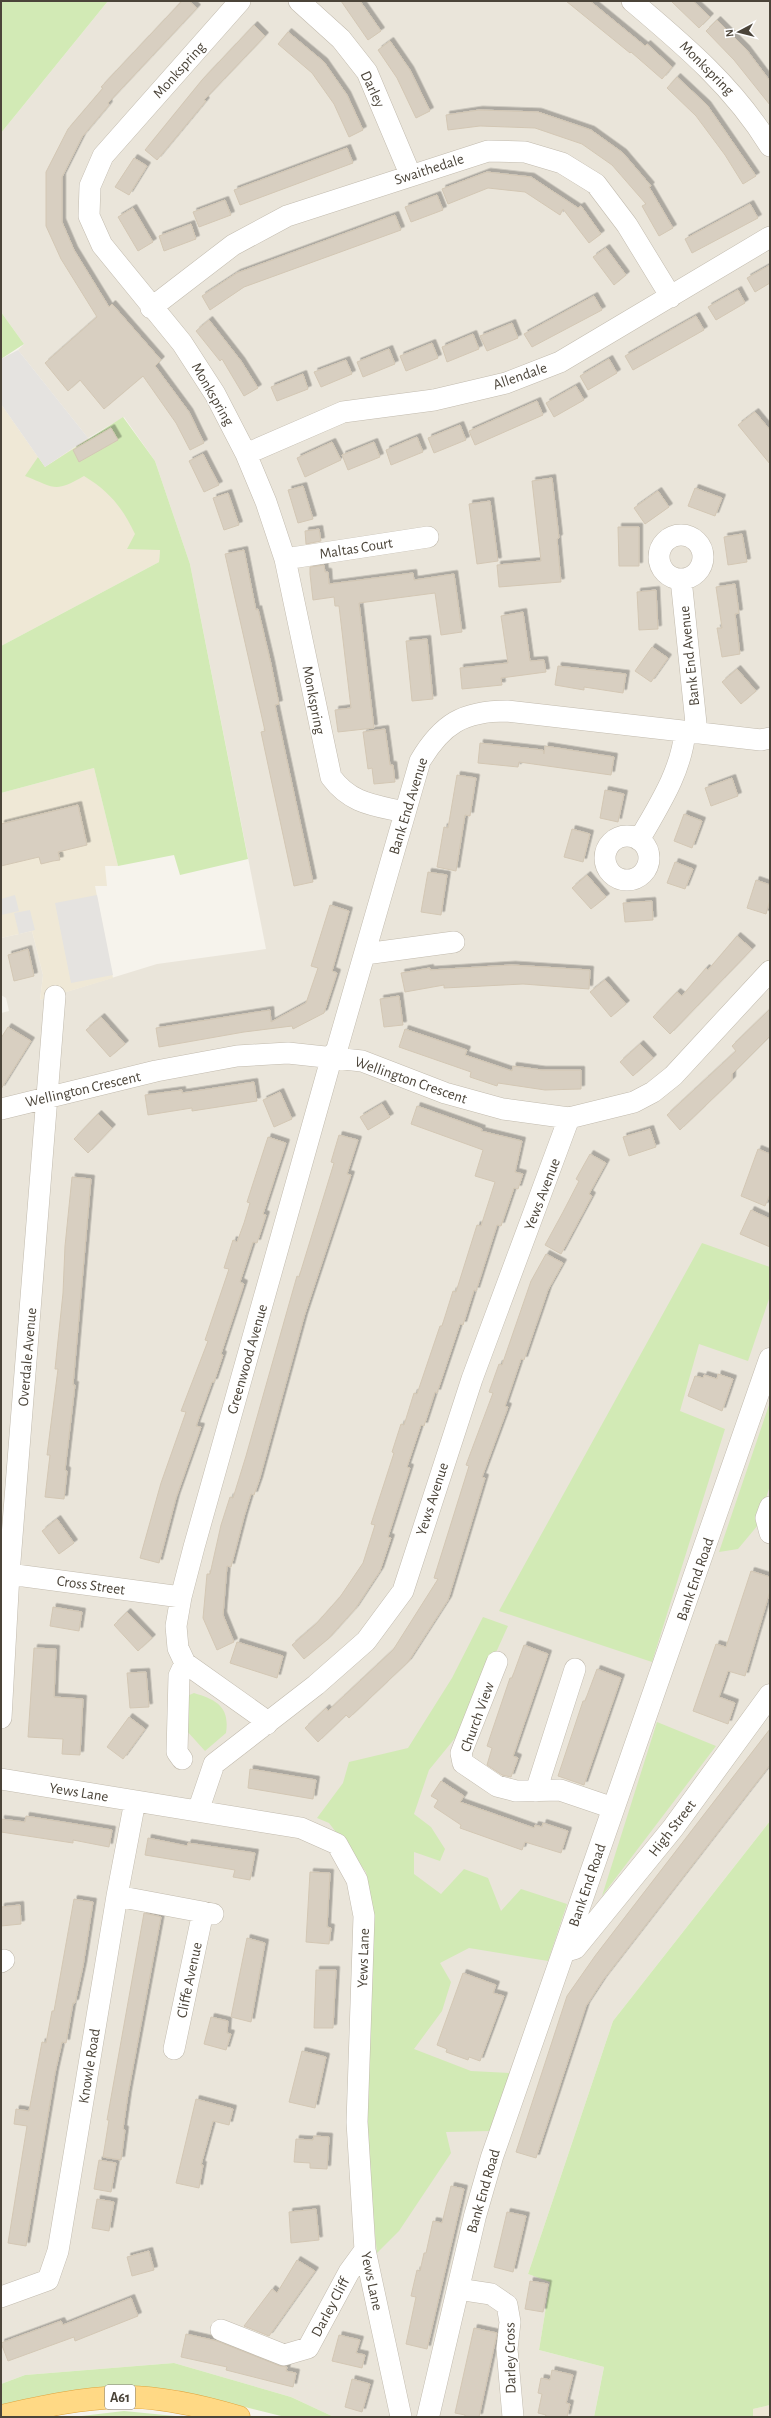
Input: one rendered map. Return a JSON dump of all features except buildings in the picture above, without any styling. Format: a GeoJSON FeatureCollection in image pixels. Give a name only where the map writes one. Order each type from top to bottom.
{"type":"FeatureCollection","features":[{"type":"Feature","properties":{"kind":"highway","name":"A61"},"geometry":{"type":"LineString","coordinates":[[1,2416],[44,2406],[122,2397],[175,2401],[239,2417]]}},
{"type":"Feature","properties":{"kind":"street","name":"Monkspring"},"geometry":{"type":"LineString","coordinates":[[240,1],[103,156],[90,186],[89,216],[102,245],[151,308],[182,343],[211,388],[246,454],[266,502],[285,559],[331,777],[340,790],[355,799],[377,808],[404,812]]}},
{"type":"Feature","properties":{"kind":"street","name":"Darley"},"geometry":{"type":"LineString","coordinates":[[299,1],[341,39],[367,72],[410,174]]}},
{"type":"Feature","properties":{"kind":"street","name":"Monkspring"},"geometry":{"type":"LineString","coordinates":[[632,1],[694,53],[731,91],[770,146]]}},
{"type":"Feature","properties":{"kind":"street","name":"Swaithedale"},"geometry":{"type":"LineString","coordinates":[[151,308],[233,245],[287,216],[410,174],[488,151],[525,152],[562,163],[596,184],[627,224],[671,297]]}},
{"type":"Feature","properties":{"kind":"street","name":"Allendale"},"geometry":{"type":"LineString","coordinates":[[246,454],[343,412],[434,400],[513,380],[560,362],[770,237]]}},
{"type":"Feature","properties":{"kind":"street","name":"Maltas Court"},"geometry":{"type":"LineString","coordinates":[[285,559],[428,537]]}},
{"type":"Feature","properties":{"kind":"street","name":"Bank End Avenue"},"geometry":{"type":"LineString","coordinates":[[640,840],[674,777],[684,745],[691,732],[681,579]]}},
{"type":"Feature","properties":{"kind":"street","name":"Bank End Avenue"},"geometry":{"type":"LineString","coordinates":[[332,1056],[337,1049],[404,812],[420,761],[434,738],[452,723],[486,711],[507,712],[761,740],[770,738]]}},
{"type":"Feature","properties":{"kind":"street"},"geometry":{"type":"LineString","coordinates":[[365,954],[454,942]]}},
{"type":"Feature","properties":{"kind":"street","name":"Wellington Crescent"},"geometry":{"type":"LineString","coordinates":[[1,1109],[156,1071],[237,1056],[288,1053],[362,1060],[445,1093],[503,1109],[570,1118],[634,1102],[653,1092],[673,1076],[770,971]]}},
{"type":"Feature","properties":{"kind":"street","name":"Overdale Avenue"},"geometry":{"type":"LineString","coordinates":[[1,1718],[5,1573],[55,996]]}},
{"type":"Feature","properties":{"kind":"street","name":"Greenwood Avenue"},"geometry":{"type":"LineString","coordinates":[[185,1663],[178,1648],[176,1626],[181,1597],[332,1056]]}},
{"type":"Feature","properties":{"kind":"street","name":"Yews Avenue"},"geometry":{"type":"LineString","coordinates":[[198,1811],[214,1764],[267,1724],[366,1641],[403,1590],[472,1380],[570,1118]]}},
{"type":"Feature","properties":{"kind":"street","name":"Bank End Road"},"geometry":{"type":"LineString","coordinates":[[428,2417],[474,2216],[492,2157],[613,1808],[664,1667],[770,1359]]}},
{"type":"Feature","properties":{"kind":"street"},"geometry":{"type":"LineString","coordinates":[[770,1507],[766,1518],[770,1533]]}},
{"type":"Feature","properties":{"kind":"street","name":"Cross Street"},"geometry":{"type":"LineString","coordinates":[[5,1573],[181,1597]]}},
{"type":"Feature","properties":{"kind":"street","name":"Church View"},"geometry":{"type":"LineString","coordinates":[[497,1662],[461,1753],[463,1763],[497,1786],[516,1791],[560,1790],[613,1808]]}},
{"type":"Feature","properties":{"kind":"street"},"geometry":{"type":"LineString","coordinates":[[182,1759],[177,1752],[179,1676],[185,1663],[261,1717],[267,1724]]}},
{"type":"Feature","properties":{"kind":"street"},"geometry":{"type":"LineString","coordinates":[[536,1791],[575,1669]]}},
{"type":"Feature","properties":{"kind":"street","name":"High Street"},"geometry":{"type":"LineString","coordinates":[[564,1951],[575,1948],[668,1834],[770,1695]]}},
{"type":"Feature","properties":{"kind":"street","name":"Yews Lane"},"geometry":{"type":"LineString","coordinates":[[1,1779],[301,1828],[337,1844],[357,1880],[364,1916],[357,2122],[365,2250],[401,2417]]}},
{"type":"Feature","properties":{"kind":"street","name":"Knowle Road"},"geometry":{"type":"LineString","coordinates":[[1,2297],[48,2280],[58,2251],[134,1801]]}},
{"type":"Feature","properties":{"kind":"street","name":"Cliffe Avenue"},"geometry":{"type":"LineString","coordinates":[[117,1896],[208,1913],[174,2049]]}},
{"type":"Feature","properties":{"kind":"street","name":"Darley Cliff"},"geometry":{"type":"LineString","coordinates":[[221,2330],[284,2355],[308,2348],[348,2272],[365,2250]]}},
{"type":"Feature","properties":{"kind":"street","name":"Darley Cross"},"geometry":{"type":"LineString","coordinates":[[458,2289],[490,2294],[507,2305],[510,2322],[507,2349],[513,2417]]}},
{"type":"Feature","properties":{"kind":"shaded area"},"geometry":{"type":"Polygon","coordinates":[[[108,1],[770,1],[770,1821],[613,2021],[528,2274],[550,2282],[539,2350],[604,2367],[594,2417],[334,2417],[291,2397],[174,2363],[25,2375],[1,2384],[1,1013],[9,1011],[6,998],[1,995],[1,938],[32,931],[43,975],[40,1000],[157,964],[266,949],[190,564],[155,461],[124,417],[88,438],[18,350],[24,344],[1,312],[1,133],[108,1]]]}},
{"type":"Feature","properties":{"kind":"shaded area"},"geometry":{"type":"Polygon","coordinates":[[[18,350],[88,438],[45,467],[1,404],[1,359],[18,350]]]}},
{"type":"Feature","properties":{"kind":"shaded area"},"geometry":{"type":"Polygon","coordinates":[[[1,404],[45,467],[88,438],[160,550],[159,562],[1,646],[1,404]]]}},
{"type":"Feature","properties":{"kind":"shaded area"},"geometry":{"type":"Polygon","coordinates":[[[94,768],[118,866],[105,866],[107,886],[95,886],[113,978],[40,1000],[43,975],[32,931],[1,938],[1,793],[94,768]]]}},
{"type":"Feature","properties":{"kind":"shaded area"},"geometry":{"type":"Polygon","coordinates":[[[15,895],[19,911],[1,915],[1,899],[15,895]]]}},
{"type":"Feature","properties":{"kind":"shaded area"},"geometry":{"type":"Polygon","coordinates":[[[97,895],[113,975],[71,983],[55,903],[97,895]]]}},
{"type":"Feature","properties":{"kind":"shaded area"},"geometry":{"type":"Polygon","coordinates":[[[30,910],[35,930],[19,934],[14,913],[30,910]]]}},
{"type":"Feature","properties":{"kind":"shaded area"},"geometry":{"type":"Polygon","coordinates":[[[770,2405],[770,2417],[753,2417],[753,2409],[770,2405]]]}},
{"type":"Feature","properties":{"kind":"green space"},"geometry":{"type":"Polygon","coordinates":[[[1,1],[108,1],[1,133],[1,1]]]}},
{"type":"Feature","properties":{"kind":"green space"},"geometry":{"type":"Polygon","coordinates":[[[1,312],[24,344],[1,359],[1,312]]]}},
{"type":"Feature","properties":{"kind":"green space"},"geometry":{"type":"Polygon","coordinates":[[[123,417],[155,461],[190,564],[248,859],[180,875],[174,855],[118,866],[94,768],[1,793],[1,646],[159,562],[160,550],[127,549],[135,534],[125,516],[108,494],[84,476],[66,485],[55,487],[25,476],[38,457],[45,467],[123,417]]]}},
{"type":"Feature","properties":{"kind":"green space"},"geometry":{"type":"Polygon","coordinates":[[[702,1243],[770,1267],[770,1296],[748,1361],[699,1344],[680,1411],[725,1429],[652,1662],[499,1611],[702,1243]]]}},
{"type":"Feature","properties":{"kind":"green space"},"geometry":{"type":"Polygon","coordinates":[[[770,1402],[770,1485],[758,1525],[738,1549],[719,1552],[770,1402]]]}},
{"type":"Feature","properties":{"kind":"green space"},"geometry":{"type":"Polygon","coordinates":[[[483,1617],[508,1626],[460,1732],[429,1770],[414,1814],[431,1827],[445,1849],[440,1861],[414,1852],[414,1874],[441,1894],[464,1869],[488,1878],[501,1911],[521,1889],[567,1904],[548,1961],[469,1948],[440,1963],[451,1982],[442,2011],[414,2049],[471,2071],[510,2073],[491,2131],[446,2132],[451,2153],[399,2231],[377,2253],[368,2167],[368,2068],[374,1915],[366,1872],[329,1823],[317,1818],[343,1783],[349,1762],[408,1748],[452,1678],[483,1617]]]}},
{"type":"Feature","properties":{"kind":"green space"},"geometry":{"type":"Polygon","coordinates":[[[194,1693],[215,1702],[224,1711],[226,1717],[226,1733],[205,1751],[186,1730],[187,1696],[194,1693]]]}},
{"type":"Feature","properties":{"kind":"green space"},"geometry":{"type":"Polygon","coordinates":[[[657,1722],[716,1746],[602,1896],[657,1722]]]}},
{"type":"Feature","properties":{"kind":"green space"},"geometry":{"type":"Polygon","coordinates":[[[770,1821],[770,2405],[753,2409],[753,2417],[594,2417],[604,2367],[539,2350],[550,2282],[528,2274],[613,2021],[770,1821]]]}},
{"type":"Feature","properties":{"kind":"green space"},"geometry":{"type":"Polygon","coordinates":[[[174,2363],[291,2397],[334,2417],[285,2417],[176,2390],[121,2386],[40,2396],[1,2405],[1,2384],[25,2375],[174,2363]]]}},
{"type":"Feature","properties":{"kind":"green space"},"geometry":{"type":"Polygon","coordinates":[[[124,2411],[175,2416],[181,2417],[73,2417],[124,2411]]]}}]}
